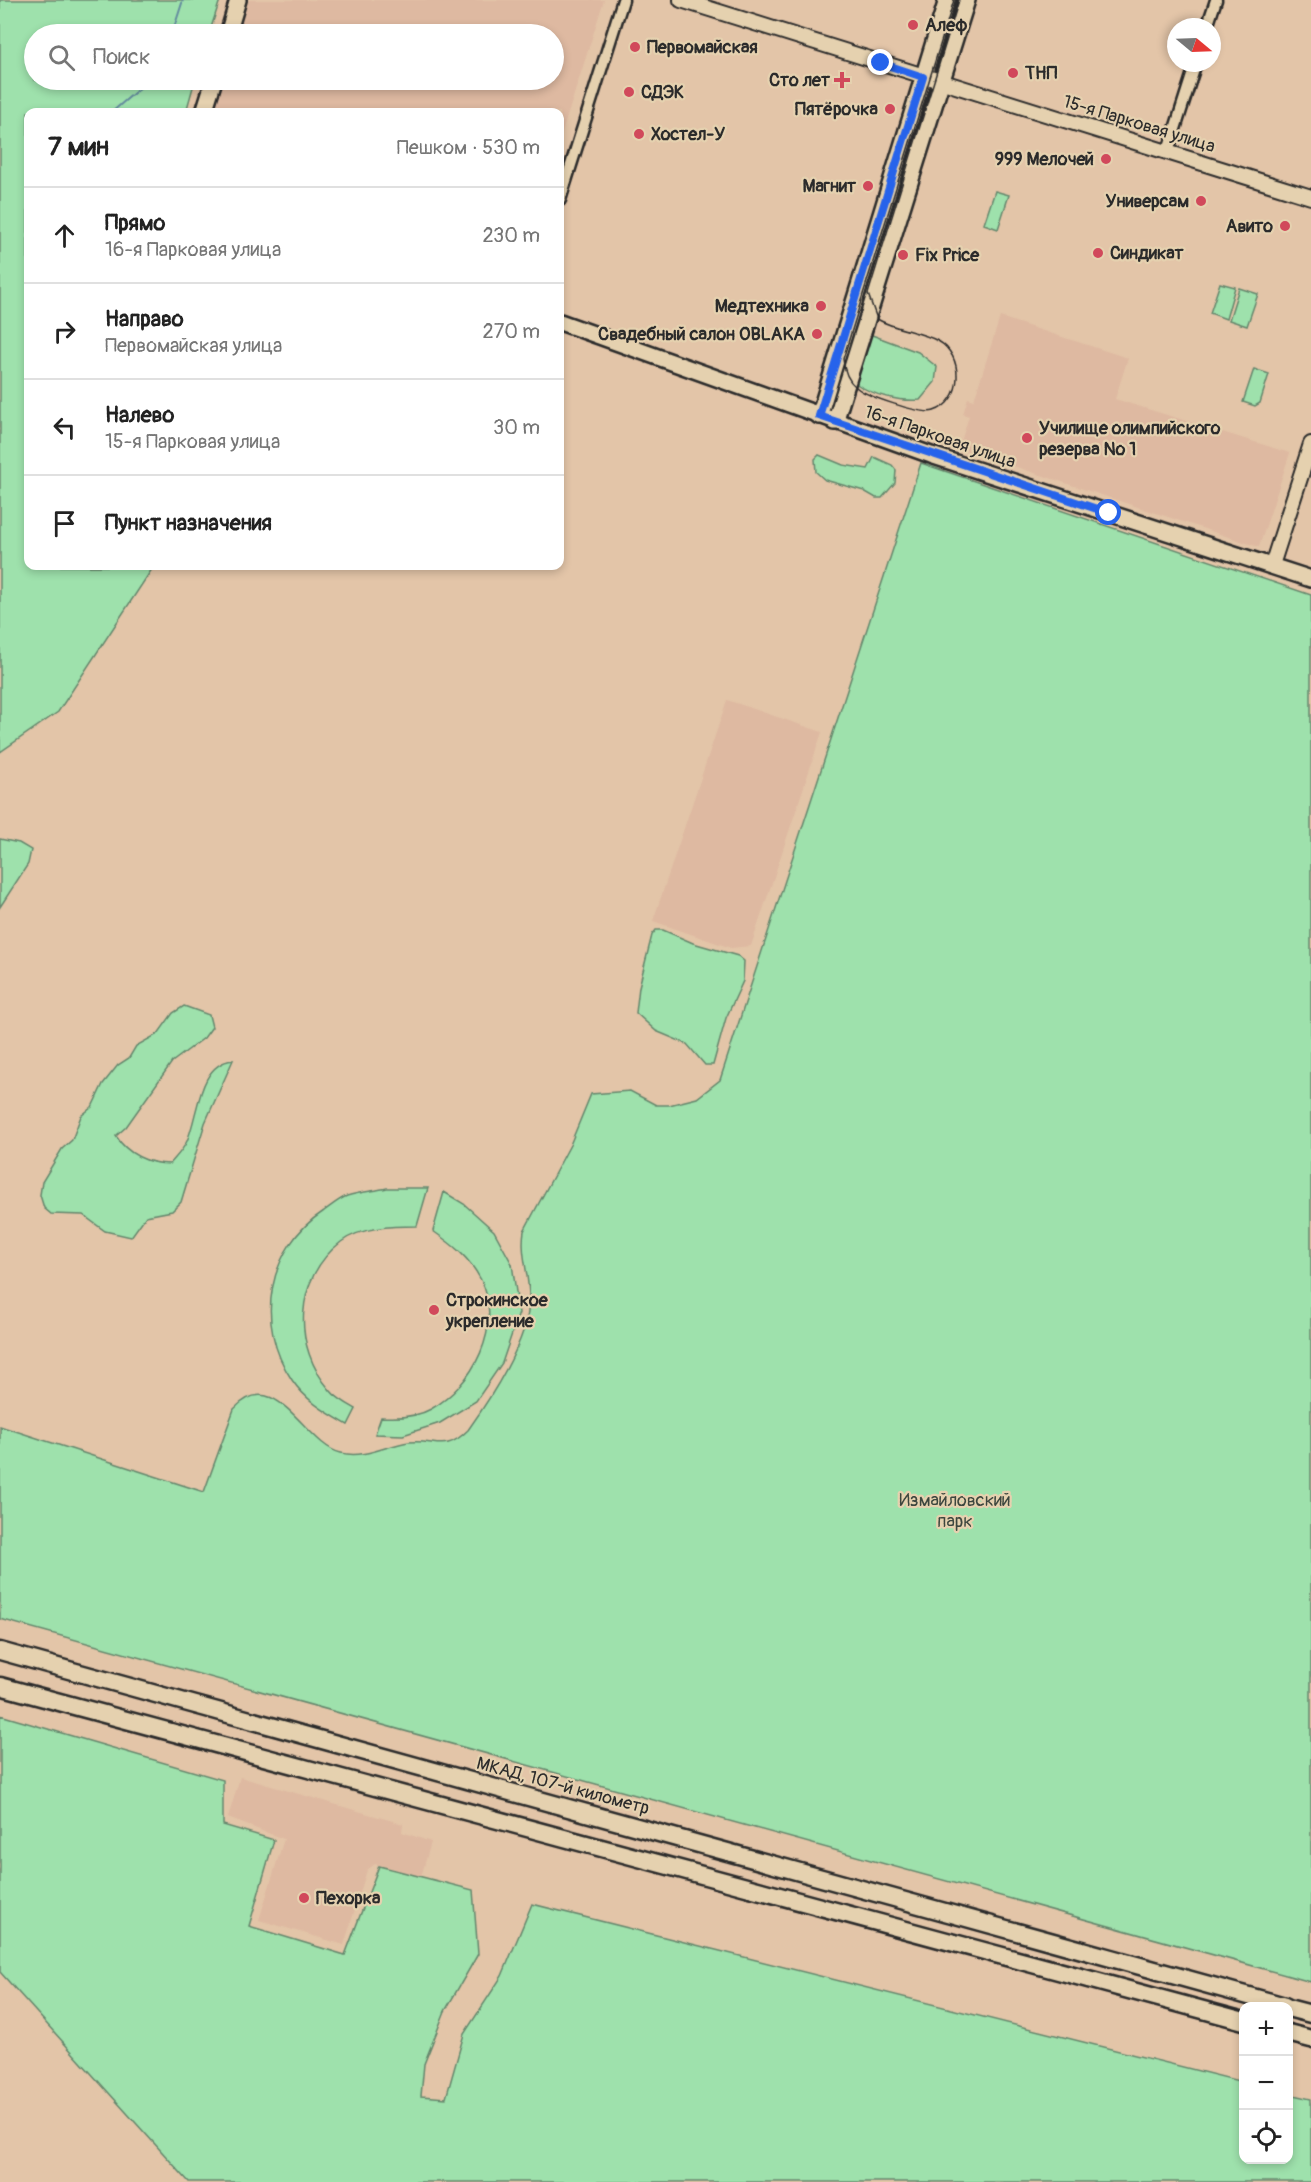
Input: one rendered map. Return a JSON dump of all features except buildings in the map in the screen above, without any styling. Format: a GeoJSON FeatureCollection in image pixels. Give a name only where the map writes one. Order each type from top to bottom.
{"type":"FeatureCollection","features":[{"type":"Feature","properties":{"kind":"highway","name":"МКАД, 107-й километр"},"geometry":{"type":"LineString","coordinates":[[0,1651],[1269,2002]]}},
{"type":"Feature","properties":{"kind":"highway"},"geometry":{"type":"LineString","coordinates":[[0,1686],[1239,2020]]}},
{"type":"Feature","properties":{"kind":"highway","name":"МКАД, 107-й километр"},"geometry":{"type":"LineString","coordinates":[[1293,2009],[1311,2014]]}},
{"type":"Feature","properties":{"kind":"highway"},"geometry":{"type":"LineString","coordinates":[[1293,2034],[1311,2039]]}},
{"type":"Feature","properties":{"kind":"main road"},"geometry":{"type":"LineString","coordinates":[[231,24],[238,0]]}},
{"type":"Feature","properties":{"kind":"main road"},"geometry":{"type":"LineString","coordinates":[[819,416],[947,0]]}},
{"type":"Feature","properties":{"kind":"main road"},"geometry":{"type":"LineString","coordinates":[[835,422],[967,0]]}},
{"type":"Feature","properties":{"kind":"main road"},"geometry":{"type":"LineString","coordinates":[[205,108],[211,90]]}},
{"type":"Feature","properties":{"kind":"main road","name":"16-я Парковая улица"},"geometry":{"type":"LineString","coordinates":[[564,323],[835,422],[1311,579]]}},
{"type":"Feature","properties":{"kind":"street"},"geometry":{"type":"LineString","coordinates":[[564,187],[623,0]]}},
{"type":"Feature","properties":{"kind":"street","name":"15-я Парковая улица"},"geometry":{"type":"LineString","coordinates":[[681,0],[1311,197]]}},
{"type":"Feature","properties":{"kind":"street"},"geometry":{"type":"LineString","coordinates":[[1210,18],[1216,0]]}},
{"type":"Feature","properties":{"kind":"street"},"geometry":{"type":"LineString","coordinates":[[1168,151],[1193,72]]}},
{"type":"Feature","properties":{"kind":"street"},"geometry":{"type":"LineString","coordinates":[[1272,565],[1311,444]]}},
{"type":"Feature","properties":{"kind":"shaded area"},"geometry":{"type":"Polygon","coordinates":[[[249,0],[604,0],[564,126],[564,108],[215,108],[221,90],[564,90],[564,24],[241,24],[249,0]]]}},
{"type":"Feature","properties":{"kind":"shaded area"},"geometry":{"type":"Polygon","coordinates":[[[1000,317],[1128,358],[1115,399],[1290,453],[1259,547],[959,448],[969,416],[963,414],[968,398],[974,400],[1000,317]]]}},
{"type":"Feature","properties":{"kind":"shaded area"},"geometry":{"type":"Polygon","coordinates":[[[727,700],[822,732],[751,946],[731,948],[653,921],[727,700]]]}},
{"type":"Feature","properties":{"kind":"shaded area"},"geometry":{"type":"Polygon","coordinates":[[[240,1777],[403,1824],[402,1832],[431,1842],[421,1877],[375,1864],[367,1870],[344,1945],[259,1920],[284,1839],[228,1818],[240,1777]]]}},
{"type":"Feature","properties":{"kind":"green space"},"geometry":{"type":"Polygon","coordinates":[[[0,0],[220,0],[212,24],[24,24],[24,90],[192,90],[187,108],[24,108],[24,570],[151,570],[58,712],[0,752],[0,0]]]}},
{"type":"Feature","properties":{"kind":"green space"},"geometry":{"type":"Polygon","coordinates":[[[995,191],[1009,195],[998,229],[984,224],[995,191]]]}},
{"type":"Feature","properties":{"kind":"green space"},"geometry":{"type":"Polygon","coordinates":[[[1220,283],[1235,287],[1226,319],[1210,313],[1220,283]]]}},
{"type":"Feature","properties":{"kind":"green space"},"geometry":{"type":"Polygon","coordinates":[[[1239,288],[1258,294],[1247,326],[1229,320],[1239,288]]]}},
{"type":"Feature","properties":{"kind":"green space"},"geometry":{"type":"Polygon","coordinates":[[[872,335],[918,352],[937,367],[935,382],[920,400],[886,397],[855,383],[869,336],[872,335]]]}},
{"type":"Feature","properties":{"kind":"green space"},"geometry":{"type":"Polygon","coordinates":[[[1254,369],[1269,374],[1260,403],[1255,406],[1243,402],[1254,369]]]}},
{"type":"Feature","properties":{"kind":"green space"},"geometry":{"type":"Polygon","coordinates":[[[819,455],[843,465],[868,469],[874,457],[892,465],[896,470],[895,483],[882,498],[876,498],[864,491],[825,480],[816,472],[815,459],[819,455]]]}},
{"type":"Feature","properties":{"kind":"green space","name":"Измайловский парк"},"geometry":{"type":"Polygon","coordinates":[[[921,463],[1311,595],[1311,1982],[0,1619],[0,1426],[204,1492],[234,1409],[249,1397],[263,1395],[277,1401],[328,1447],[341,1453],[367,1453],[409,1442],[446,1444],[453,1442],[468,1430],[497,1386],[523,1333],[529,1301],[523,1248],[524,1231],[570,1145],[591,1094],[630,1091],[656,1105],[669,1105],[697,1098],[720,1080],[921,463]]]}},
{"type":"Feature","properties":{"kind":"green space"},"geometry":{"type":"Polygon","coordinates":[[[0,839],[19,843],[31,850],[28,864],[0,907],[0,839]]]}},
{"type":"Feature","properties":{"kind":"green space"},"geometry":{"type":"Polygon","coordinates":[[[656,930],[663,930],[693,943],[738,956],[744,961],[743,981],[726,1018],[713,1065],[705,1065],[687,1044],[656,1031],[636,1013],[639,987],[652,935],[656,930]]]}},
{"type":"Feature","properties":{"kind":"green space"},"geometry":{"type":"Polygon","coordinates":[[[184,1006],[209,1015],[212,1027],[204,1038],[172,1062],[126,1127],[116,1136],[126,1148],[139,1157],[170,1164],[187,1141],[206,1080],[221,1063],[233,1060],[205,1123],[181,1202],[172,1211],[146,1216],[131,1237],[105,1231],[83,1215],[51,1214],[44,1208],[40,1195],[42,1182],[62,1149],[72,1140],[81,1116],[92,1107],[103,1084],[118,1065],[129,1058],[136,1046],[158,1034],[173,1013],[184,1006]]]}},
{"type":"Feature","properties":{"kind":"green space"},"geometry":{"type":"Polygon","coordinates":[[[387,1188],[428,1188],[417,1226],[377,1228],[349,1237],[325,1257],[314,1274],[307,1293],[304,1334],[309,1354],[318,1373],[332,1393],[356,1409],[348,1425],[310,1400],[292,1380],[280,1358],[273,1335],[270,1312],[272,1288],[279,1266],[290,1245],[305,1227],[344,1197],[387,1188]]]}},
{"type":"Feature","properties":{"kind":"green space"},"geometry":{"type":"Polygon","coordinates":[[[444,1192],[464,1204],[494,1231],[512,1264],[519,1313],[502,1363],[476,1401],[440,1423],[403,1435],[375,1434],[381,1417],[420,1414],[446,1399],[460,1386],[471,1370],[486,1335],[489,1316],[487,1298],[481,1280],[460,1252],[433,1231],[444,1192]]]}},
{"type":"Feature","properties":{"kind":"green space"},"geometry":{"type":"Polygon","coordinates":[[[0,1715],[223,1780],[223,1825],[274,1840],[249,1926],[345,1955],[379,1866],[473,1890],[478,1954],[445,2011],[424,2064],[421,2096],[446,2098],[464,2034],[502,1976],[532,1904],[1239,2081],[1239,2164],[1293,2164],[1293,2095],[1311,2099],[1311,2182],[189,2182],[0,1972],[0,1715]]]}},
{"type":"Feature","properties":{"kind":"waterway"},"geometry":{"type":"LineString","coordinates":[[175,24],[183,0]]}},
{"type":"Feature","properties":{"kind":"waterway"},"geometry":{"type":"LineString","coordinates":[[117,108],[137,90]]}},
{"type":"Feature","properties":{"kind":"tram line"},"geometry":{"type":"LineString","coordinates":[[954,0],[843,359],[848,378],[861,391],[894,404],[928,411],[944,406],[951,398],[957,378],[953,356],[938,341],[877,319],[868,294],[959,0]]}},
{"type":"Feature","properties":{"kind":"place","name":"Алеф"},"geometry":{"type":"Point","coordinates":[913,25]}},
{"type":"Feature","properties":{"kind":"place","name":"Первомайская"},"geometry":{"type":"Point","coordinates":[635,47]}},
{"type":"Feature","properties":{"kind":"place","name":"ТНП"},"geometry":{"type":"Point","coordinates":[1013,73]}},
{"type":"Feature","properties":{"kind":"place","name":"Сто лет"},"geometry":{"type":"Point","coordinates":[842,80]}},
{"type":"Feature","properties":{"kind":"place","name":"СДЭК"},"geometry":{"type":"Point","coordinates":[629,92]}},
{"type":"Feature","properties":{"kind":"place","name":"Пятёрочка"},"geometry":{"type":"Point","coordinates":[890,109]}},
{"type":"Feature","properties":{"kind":"place","name":"Хостел-У"},"geometry":{"type":"Point","coordinates":[639,134]}},
{"type":"Feature","properties":{"kind":"place","name":"999 Мелочей"},"geometry":{"type":"Point","coordinates":[1106,159]}},
{"type":"Feature","properties":{"kind":"place","name":"Магнит"},"geometry":{"type":"Point","coordinates":[868,186]}},
{"type":"Feature","properties":{"kind":"place","name":"Универсам"},"geometry":{"type":"Point","coordinates":[1201,201]}},
{"type":"Feature","properties":{"kind":"place","name":"Авито"},"geometry":{"type":"Point","coordinates":[1285,226]}},
{"type":"Feature","properties":{"kind":"place","name":"Синдикат"},"geometry":{"type":"Point","coordinates":[1098,253]}},
{"type":"Feature","properties":{"kind":"place","name":"Fix Price"},"geometry":{"type":"Point","coordinates":[903,255]}},
{"type":"Feature","properties":{"kind":"place","name":"Медтехника"},"geometry":{"type":"Point","coordinates":[821,306]}},
{"type":"Feature","properties":{"kind":"place","name":"Свадебный салон OBLAKA"},"geometry":{"type":"Point","coordinates":[817,334]}},
{"type":"Feature","properties":{"kind":"place","name":"Училище олимпийского резерва № 1"},"geometry":{"type":"Point","coordinates":[1027,438]}},
{"type":"Feature","properties":{"kind":"place","name":"Строкинское укрепление"},"geometry":{"type":"Point","coordinates":[434,1310]}},
{"type":"Feature","properties":{"kind":"place","name":"Пехорка"},"geometry":{"type":"Point","coordinates":[304,1898]}},
{"type":"Feature","properties":{"kind":"route"},"geometry":{"type":"LineString","coordinates":[[881,63],[923,77],[819,416],[1109,513]]}}]}
